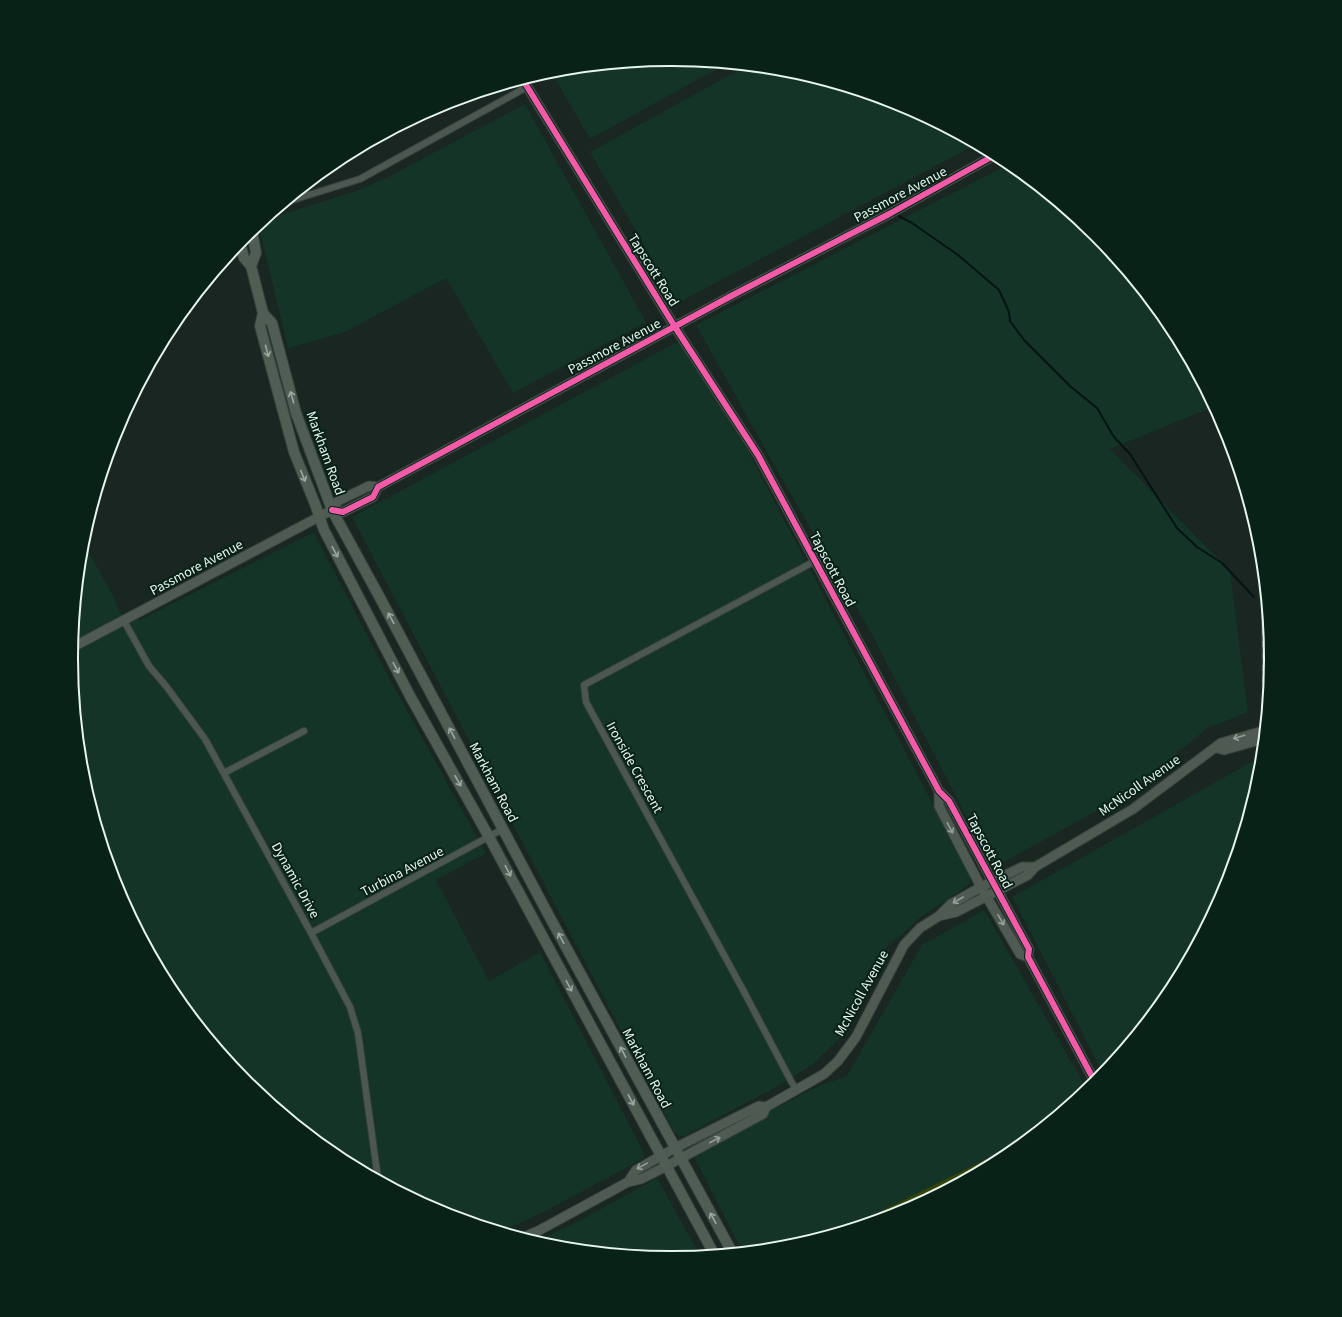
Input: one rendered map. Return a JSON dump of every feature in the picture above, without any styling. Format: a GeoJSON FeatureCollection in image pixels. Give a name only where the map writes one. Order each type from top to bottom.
{"type":"FeatureCollection","features":[{"type":"Feature","properties":{"kind":"main road","name":"Markham Road"},"geometry":{"type":"LineString","coordinates":[[251,266],[256,254],[253,239]]}},
{"type":"Feature","properties":{"kind":"main road","name":"Markham Road"},"geometry":{"type":"LineString","coordinates":[[242,251],[244,258],[251,266],[263,313],[260,326],[294,452],[324,530],[410,696],[489,837],[712,1250]]}},
{"type":"Feature","properties":{"kind":"main road","name":"Markham Road"},"geometry":{"type":"LineString","coordinates":[[263,313],[272,323],[296,413],[332,510],[376,589],[503,829],[730,1248]]}},
{"type":"Feature","properties":{"kind":"street","name":"Tapscott Road"},"geometry":{"type":"LineString","coordinates":[[526,84],[675,327],[758,455],[939,791],[949,801],[1029,949],[1028,957],[1091,1075]]}},
{"type":"Feature","properties":{"kind":"street"},"geometry":{"type":"LineString","coordinates":[[297,198],[360,179],[521,85]]}},
{"type":"Feature","properties":{"kind":"street","name":"Passmore Avenue"},"geometry":{"type":"LineString","coordinates":[[79,644],[332,510],[338,501],[369,486],[378,487],[733,295],[891,213],[988,159]]}},
{"type":"Feature","properties":{"kind":"street","name":"Ironside Crescent"},"geometry":{"type":"LineString","coordinates":[[797,1090],[586,702],[584,685],[815,560]]}},
{"type":"Feature","properties":{"kind":"street","name":"Dynamic Drive"},"geometry":{"type":"LineString","coordinates":[[124,621],[149,666],[166,686],[205,740],[346,998],[358,1033],[377,1173]]}},
{"type":"Feature","properties":{"kind":"street"},"geometry":{"type":"LineString","coordinates":[[224,773],[304,732]]}},
{"type":"Feature","properties":{"kind":"street","name":"McNicoll Avenue"},"geometry":{"type":"LineString","coordinates":[[939,916],[956,912],[1028,875],[1035,867],[1133,809],[1221,743],[1258,732]]}},
{"type":"Feature","properties":{"kind":"street"},"geometry":{"type":"LineString","coordinates":[[1216,748],[1224,750],[1257,741]]}},
{"type":"Feature","properties":{"kind":"street","name":"Tapscott Road"},"geometry":{"type":"LineString","coordinates":[[939,791],[939,806],[981,887],[1020,954],[1028,957]]}},
{"type":"Feature","properties":{"kind":"street","name":"Turbina Avenue"},"geometry":{"type":"LineString","coordinates":[[311,933],[479,844],[503,829]]}},
{"type":"Feature","properties":{"kind":"street","name":"McNicoll Avenue"},"geometry":{"type":"LineString","coordinates":[[628,1182],[636,1170],[660,1156],[759,1106],[766,1107],[824,1074],[838,1061],[856,1037],[904,945],[920,928],[939,916],[951,904],[992,881],[1022,867],[1035,867]]}},
{"type":"Feature","properties":{"kind":"street","name":"McNicoll Avenue"},"geometry":{"type":"LineString","coordinates":[[531,1234],[594,1199],[628,1182],[640,1180],[763,1114],[766,1107]]}},
{"type":"Feature","properties":{"kind":"shaded area"},"geometry":{"type":"Polygon","coordinates":[[[671,66],[719,68],[590,139],[554,77],[632,67],[671,66]]]}},
{"type":"Feature","properties":{"kind":"shaded area"},"geometry":{"type":"Polygon","coordinates":[[[739,70],[787,77],[861,97],[898,111],[933,127],[971,147],[678,303],[590,152],[739,70]]]}},
{"type":"Feature","properties":{"kind":"shaded area"},"geometry":{"type":"Polygon","coordinates":[[[525,104],[646,322],[513,393],[446,278],[345,332],[288,348],[260,232],[277,216],[356,191],[388,177],[525,104]]]}},
{"type":"Feature","properties":{"kind":"shaded area"},"geometry":{"type":"Polygon","coordinates":[[[1002,168],[1032,188],[1062,213],[1090,240],[1141,298],[1164,329],[1184,362],[1208,409],[1110,449],[1230,571],[1248,712],[1206,729],[1131,792],[993,868],[870,631],[782,479],[696,325],[1002,168]]]}},
{"type":"Feature","properties":{"kind":"shaded area"},"geometry":{"type":"Polygon","coordinates":[[[679,341],[748,451],[970,875],[970,884],[921,917],[883,951],[849,1029],[812,1065],[780,1085],[684,1136],[679,1136],[674,1132],[352,517],[679,341]]]}},
{"type":"Feature","properties":{"kind":"shaded area"},"geometry":{"type":"Polygon","coordinates":[[[314,532],[389,678],[486,853],[436,880],[489,981],[540,952],[644,1153],[644,1158],[546,1211],[508,1228],[481,1220],[444,1206],[375,1172],[310,1129],[280,1104],[252,1077],[201,1019],[178,988],[158,955],[140,921],[124,885],[110,849],[99,812],[90,774],[84,736],[78,658],[80,620],[88,553],[113,595],[120,613],[140,620],[314,532]]]}},
{"type":"Feature","properties":{"kind":"shaded area"},"geometry":{"type":"Polygon","coordinates":[[[1253,761],[1252,774],[1243,812],[1232,849],[1202,921],[1164,988],[1141,1019],[1100,1067],[1012,897],[1253,761]]]}},
{"type":"Feature","properties":{"kind":"shaded area"},"geometry":{"type":"Polygon","coordinates":[[[984,910],[1084,1083],[1062,1104],[1032,1129],[990,1157],[870,1216],[824,1231],[787,1240],[740,1247],[695,1159],[697,1154],[770,1111],[822,1084],[846,1077],[922,945],[984,910]]]}},
{"type":"Feature","properties":{"kind":"shaded area"},"geometry":{"type":"Polygon","coordinates":[[[657,1178],[697,1250],[632,1250],[594,1246],[544,1237],[579,1221],[657,1178]]]}},
{"type":"Feature","properties":{"kind":"green space"},"geometry":{"type":"Polygon","coordinates":[[[990,1157],[967,1172],[933,1190],[870,1216],[990,1157]]]}},
{"type":"Feature","properties":{"kind":"waterway"},"geometry":{"type":"LineString","coordinates":[[884,205],[888,211]]}},
{"type":"Feature","properties":{"kind":"waterway"},"geometry":{"type":"LineString","coordinates":[[899,216],[912,223],[958,255],[999,290],[1009,312],[1010,321],[1024,340],[1070,386],[1097,408],[1114,437],[1130,454],[1177,528],[1197,547],[1222,563],[1254,597]]}},
{"type":"Feature","properties":{"kind":"railway"},"geometry":{"type":"LineString","coordinates":[[1263,647],[1264,667]]}},
{"type":"Feature","properties":{"kind":"cycle path"},"geometry":{"type":"LineString","coordinates":[[526,84],[675,327],[758,455],[939,791],[949,801],[1029,949],[1028,957],[1091,1075]]}},
{"type":"Feature","properties":{"kind":"cycle path"},"geometry":{"type":"LineString","coordinates":[[332,510],[343,512],[373,497],[378,487],[733,295],[891,213],[988,159]]}}]}
